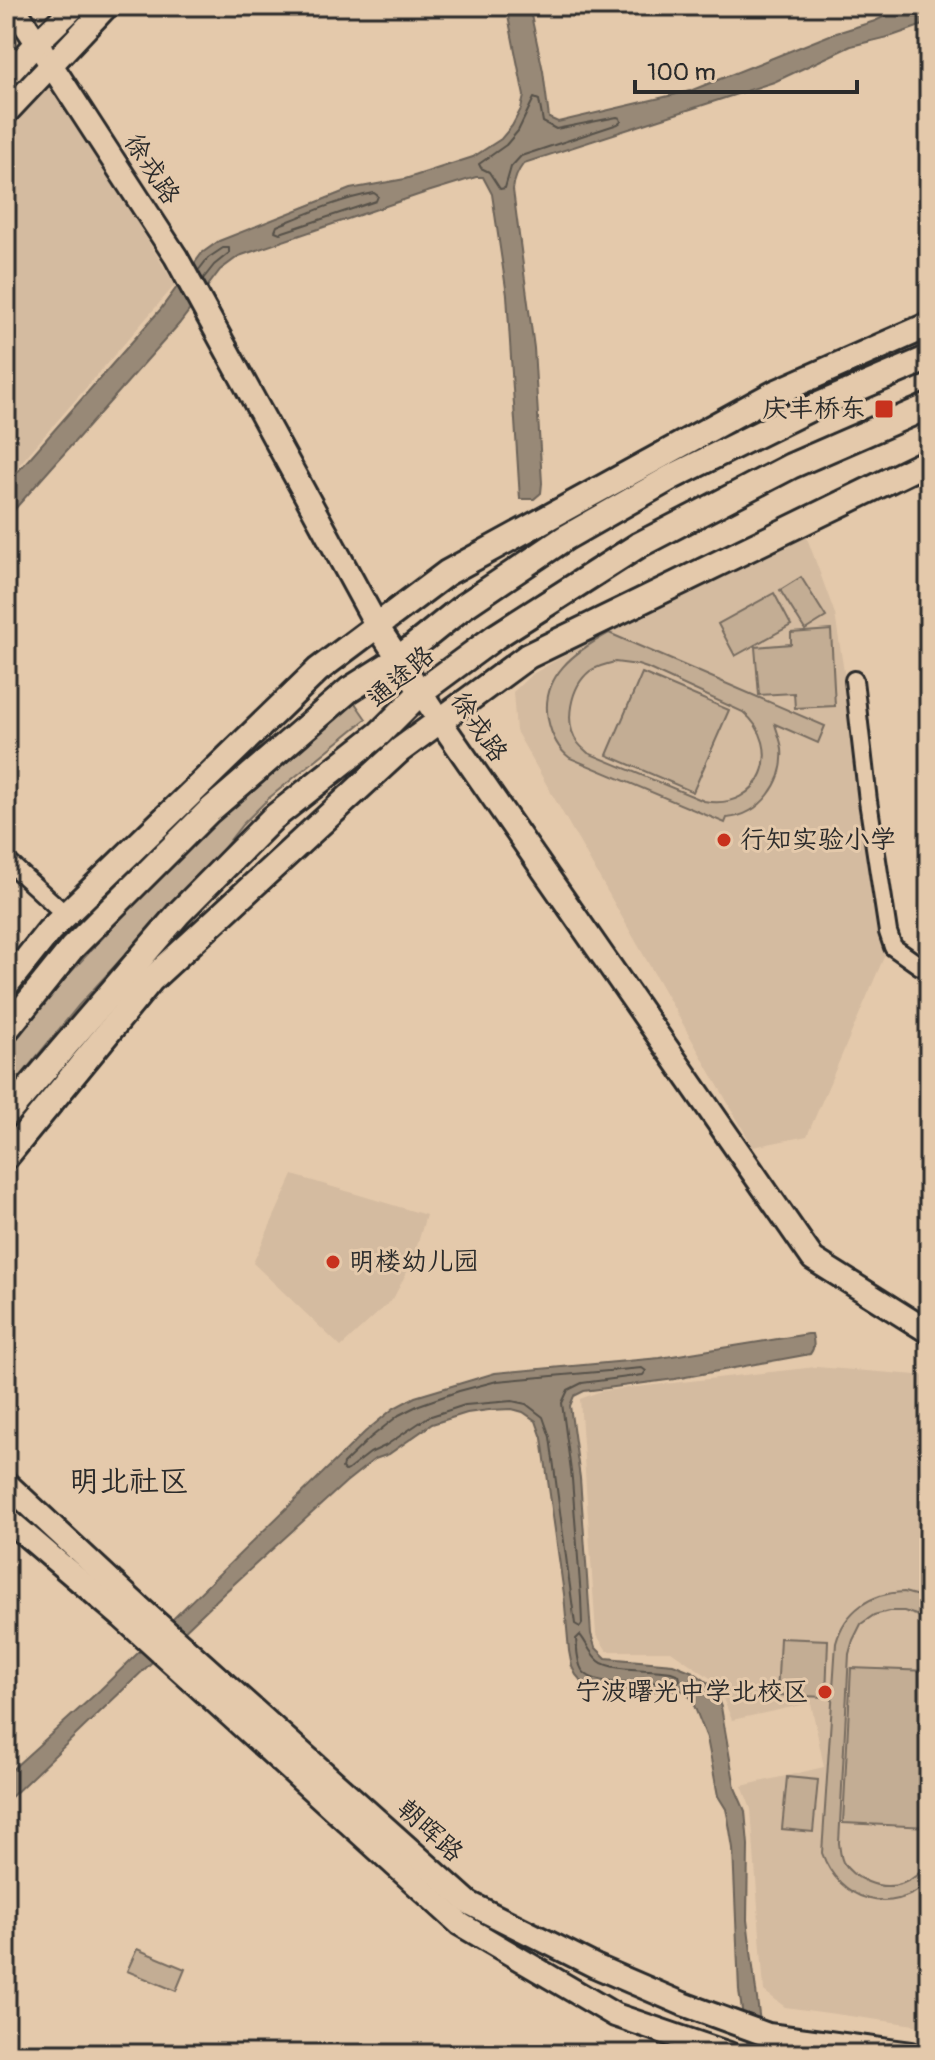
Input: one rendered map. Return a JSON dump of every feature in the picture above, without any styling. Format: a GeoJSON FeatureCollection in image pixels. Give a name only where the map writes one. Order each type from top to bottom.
{"type":"FeatureCollection","features":[{"type":"Feature","properties":{"kind":"main road","name":"徐戎路"},"geometry":{"type":"LineString","coordinates":[[13,6],[176,257],[377,626],[440,721],[813,1259],[929,1332]]}},
{"type":"Feature","properties":{"kind":"main road"},"geometry":{"type":"LineString","coordinates":[[6,77],[75,6]]}},
{"type":"Feature","properties":{"kind":"main road"},"geometry":{"type":"LineString","coordinates":[[6,113],[107,6]]}},
{"type":"Feature","properties":{"kind":"main road","name":"通途路"},"geometry":{"type":"LineString","coordinates":[[6,985],[49,931],[318,670],[447,573],[775,393],[929,325]]}},
{"type":"Feature","properties":{"kind":"main road","name":"通途路"},"geometry":{"type":"LineString","coordinates":[[6,1030],[72,948],[208,812],[349,690],[398,659],[464,606],[565,538],[672,477],[807,410],[929,358]]}},
{"type":"Feature","properties":{"kind":"main road","name":"通途路"},"geometry":{"type":"LineString","coordinates":[[6,1115],[179,913],[273,818],[379,734],[422,691],[495,637],[639,545],[791,466],[929,406]]}},
{"type":"Feature","properties":{"kind":"main road"},"geometry":{"type":"LineString","coordinates":[[6,1157],[151,980],[400,750],[528,656],[929,461]]}},
{"type":"Feature","properties":{"kind":"main road","name":"朝晖路"},"geometry":{"type":"LineString","coordinates":[[6,1483],[131,1612],[460,1924],[615,2015],[729,2054]]}},
{"type":"Feature","properties":{"kind":"main road","name":"朝晖路"},"geometry":{"type":"LineString","coordinates":[[6,1518],[131,1612]]}},
{"type":"Feature","properties":{"kind":"main road","name":"朝晖路"},"geometry":{"type":"LineString","coordinates":[[200,1675],[469,1903],[595,1966],[683,2004],[768,2035],[911,2054]]}},
{"type":"Feature","properties":{"kind":"street"},"geometry":{"type":"LineString","coordinates":[[854,680],[888,932],[893,947],[920,966],[929,967]]}},
{"type":"Feature","properties":{"kind":"street"},"geometry":{"type":"LineString","coordinates":[[6,860],[66,915]]}},
{"type":"Feature","properties":{"kind":"shaded area"},"geometry":{"type":"Polygon","coordinates":[[[49,79],[175,285],[6,480],[6,126],[49,79]]]}},
{"type":"Feature","properties":{"kind":"shaded area","name":"行知实验小学"},"geometry":{"type":"Polygon","coordinates":[[[803,527],[835,614],[887,950],[807,1136],[753,1147],[516,731],[513,692],[531,675],[664,598],[803,527]]]}},
{"type":"Feature","properties":{"kind":"shaded area"},"geometry":{"type":"Polygon","coordinates":[[[801,577],[826,617],[805,630],[780,590],[801,577]]]}},
{"type":"Feature","properties":{"kind":"shaded area"},"geometry":{"type":"Polygon","coordinates":[[[774,593],[791,625],[735,656],[718,624],[774,593]]]}},
{"type":"Feature","properties":{"kind":"shaded area"},"geometry":{"type":"Polygon","coordinates":[[[831,630],[835,706],[795,708],[794,693],[759,695],[755,647],[791,644],[791,633],[831,630]]]}},
{"type":"Feature","properties":{"kind":"shaded area"},"geometry":{"type":"Polygon","coordinates":[[[609,633],[825,726],[818,743],[775,724],[782,761],[775,785],[760,804],[739,816],[727,818],[725,823],[570,758],[559,746],[549,725],[547,704],[550,690],[555,678],[573,657],[609,633]],[[615,662],[602,665],[583,678],[574,695],[570,715],[573,735],[580,746],[588,753],[704,801],[724,802],[740,797],[753,787],[761,774],[765,758],[763,742],[756,726],[743,712],[638,665],[615,662]]]}},
{"type":"Feature","properties":{"kind":"shaded area"},"geometry":{"type":"Polygon","coordinates":[[[642,673],[729,710],[693,792],[607,755],[642,673]]]}},
{"type":"Feature","properties":{"kind":"shaded area"},"geometry":{"type":"Polygon","coordinates":[[[355,703],[366,719],[269,798],[242,825],[209,867],[79,1005],[6,1094],[6,1050],[57,987],[173,862],[267,775],[355,703]]]}},
{"type":"Feature","properties":{"kind":"shaded area","name":"明楼幼儿园"},"geometry":{"type":"Polygon","coordinates":[[[293,1175],[426,1215],[413,1260],[393,1299],[341,1347],[253,1263],[293,1175]]]}},
{"type":"Feature","properties":{"kind":"shaded area","name":"宁波曙光中学北校区"},"geometry":{"type":"Polygon","coordinates":[[[816,1367],[929,1376],[929,2027],[785,2007],[764,1991],[751,1809],[742,1786],[824,1767],[811,1703],[732,1720],[716,1682],[671,1651],[607,1651],[596,1634],[580,1399],[601,1391],[816,1367]]]}},
{"type":"Feature","properties":{"kind":"shaded area"},"geometry":{"type":"Polygon","coordinates":[[[904,1592],[929,1599],[929,1623],[904,1611],[874,1615],[861,1624],[849,1654],[839,1843],[842,1860],[854,1874],[886,1886],[910,1880],[929,1861],[929,1882],[914,1893],[883,1901],[868,1899],[841,1883],[822,1853],[836,1643],[846,1621],[861,1606],[881,1596],[904,1592]]]}},
{"type":"Feature","properties":{"kind":"shaded area"},"geometry":{"type":"Polygon","coordinates":[[[780,1638],[828,1640],[826,1697],[777,1695],[780,1638]]]}},
{"type":"Feature","properties":{"kind":"shaded area"},"geometry":{"type":"Polygon","coordinates":[[[851,1668],[929,1671],[929,1827],[843,1823],[851,1668]]]}},
{"type":"Feature","properties":{"kind":"shaded area"},"geometry":{"type":"Polygon","coordinates":[[[787,1777],[818,1780],[813,1832],[782,1829],[787,1777]]]}},
{"type":"Feature","properties":{"kind":"shaded area"},"geometry":{"type":"Polygon","coordinates":[[[137,1949],[185,1969],[176,1991],[127,1971],[137,1949]]]}},
{"type":"Feature","properties":{"kind":"water"},"geometry":{"type":"Polygon","coordinates":[[[506,6],[529,6],[549,118],[558,122],[690,91],[830,35],[875,21],[906,6],[929,6],[929,23],[851,46],[774,82],[524,163],[516,176],[513,190],[534,348],[542,483],[541,493],[534,499],[520,499],[507,295],[492,194],[483,177],[476,177],[239,256],[220,270],[179,324],[6,519],[6,485],[160,310],[202,253],[219,241],[350,189],[405,179],[473,157],[501,139],[512,126],[524,96],[506,6]]]}},
{"type":"Feature","properties":{"kind":"water"},"geometry":{"type":"Polygon","coordinates":[[[812,1334],[814,1342],[810,1354],[675,1379],[584,1391],[574,1396],[570,1406],[580,1478],[591,1634],[595,1647],[606,1658],[673,1664],[693,1672],[712,1686],[721,1707],[735,1788],[745,1811],[747,1920],[764,2054],[749,2054],[739,1991],[733,1848],[726,1809],[718,1796],[707,1738],[691,1698],[683,1691],[607,1691],[582,1682],[576,1675],[569,1651],[542,1438],[536,1421],[523,1412],[489,1410],[432,1424],[389,1454],[375,1459],[223,1594],[6,1802],[6,1775],[100,1690],[365,1432],[394,1408],[415,1397],[495,1373],[660,1358],[812,1334]]]}},
{"type":"Feature","properties":{"kind":"place","name":"庆丰桥东"},"geometry":{"type":"Point","coordinates":[884,409]}},
{"type":"Feature","properties":{"kind":"place","name":"行知实验小学"},"geometry":{"type":"Point","coordinates":[724,840]}},
{"type":"Feature","properties":{"kind":"place","name":"明楼幼儿园"},"geometry":{"type":"Point","coordinates":[333,1262]}},
{"type":"Feature","properties":{"kind":"place","name":"宁波曙光中学北校区"},"geometry":{"type":"Point","coordinates":[825,1692]}},
{"type":"Feature","properties":{"kind":"district","name":"明北社区"},"geometry":{"type":"Point","coordinates":[129,1481]}}]}
